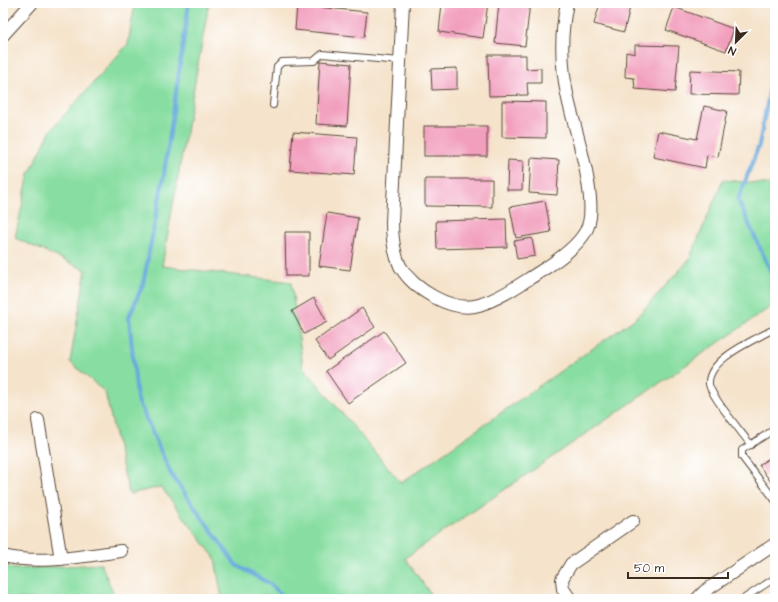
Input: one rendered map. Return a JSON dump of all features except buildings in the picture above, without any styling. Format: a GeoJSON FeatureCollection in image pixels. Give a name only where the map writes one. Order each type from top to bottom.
{"type":"FeatureCollection","features":[{"type":"Feature","properties":{"kind":"street"},"geometry":{"type":"LineString","coordinates":[[3,35],[32,3]]}},
{"type":"Feature","properties":{"kind":"street"},"geometry":{"type":"LineString","coordinates":[[403,3],[392,222],[393,247],[400,266],[416,286],[434,298],[457,305],[478,305],[502,296],[548,266],[580,240],[588,228],[591,217],[584,161],[568,98],[561,45],[567,3]]}},
{"type":"Feature","properties":{"kind":"street"},"geometry":{"type":"LineString","coordinates":[[38,420],[61,559]]}},
{"type":"Feature","properties":{"kind":"street"},"geometry":{"type":"LineString","coordinates":[[570,599],[562,589],[562,579],[571,564],[633,521]]}},
{"type":"Feature","properties":{"kind":"street"},"geometry":{"type":"LineString","coordinates":[[697,599],[705,591],[775,544]]}},
{"type":"Feature","properties":{"kind":"street"},"geometry":{"type":"LineString","coordinates":[[3,556],[20,560],[61,559],[121,551]]}},
{"type":"Feature","properties":{"kind":"lane"},"geometry":{"type":"LineString","coordinates":[[274,105],[277,67],[282,62],[314,61],[322,54],[400,61]]}},
{"type":"Feature","properties":{"kind":"lane"},"geometry":{"type":"LineString","coordinates":[[750,445],[709,386],[710,373],[722,359],[770,331],[775,330]]}},
{"type":"Feature","properties":{"kind":"lane"},"geometry":{"type":"LineString","coordinates":[[775,429],[742,450],[742,457],[775,500]]}},
{"type":"Feature","properties":{"kind":"lane"},"geometry":{"type":"LineString","coordinates":[[743,599],[775,578]]}},
{"type":"Feature","properties":{"kind":"green space"},"geometry":{"type":"Polygon","coordinates":[[[135,3],[209,3],[162,266],[291,282],[303,367],[401,483],[636,318],[689,260],[723,180],[775,185],[775,304],[405,558],[434,599],[222,599],[215,558],[161,487],[129,494],[105,392],[70,362],[86,270],[15,238],[29,174],[51,130],[128,44],[135,3]]]}},
{"type":"Feature","properties":{"kind":"green space"},"geometry":{"type":"Polygon","coordinates":[[[101,564],[116,599],[3,599],[3,565],[14,569],[101,564]]]}},
{"type":"Feature","properties":{"kind":"waterway"},"geometry":{"type":"LineString","coordinates":[[189,3],[164,174],[143,284],[129,317],[137,398],[171,474],[236,565],[270,584],[286,599]]}},
{"type":"Feature","properties":{"kind":"waterway"},"geometry":{"type":"LineString","coordinates":[[775,71],[771,82],[759,145],[738,200],[770,270],[775,275]]}}]}
